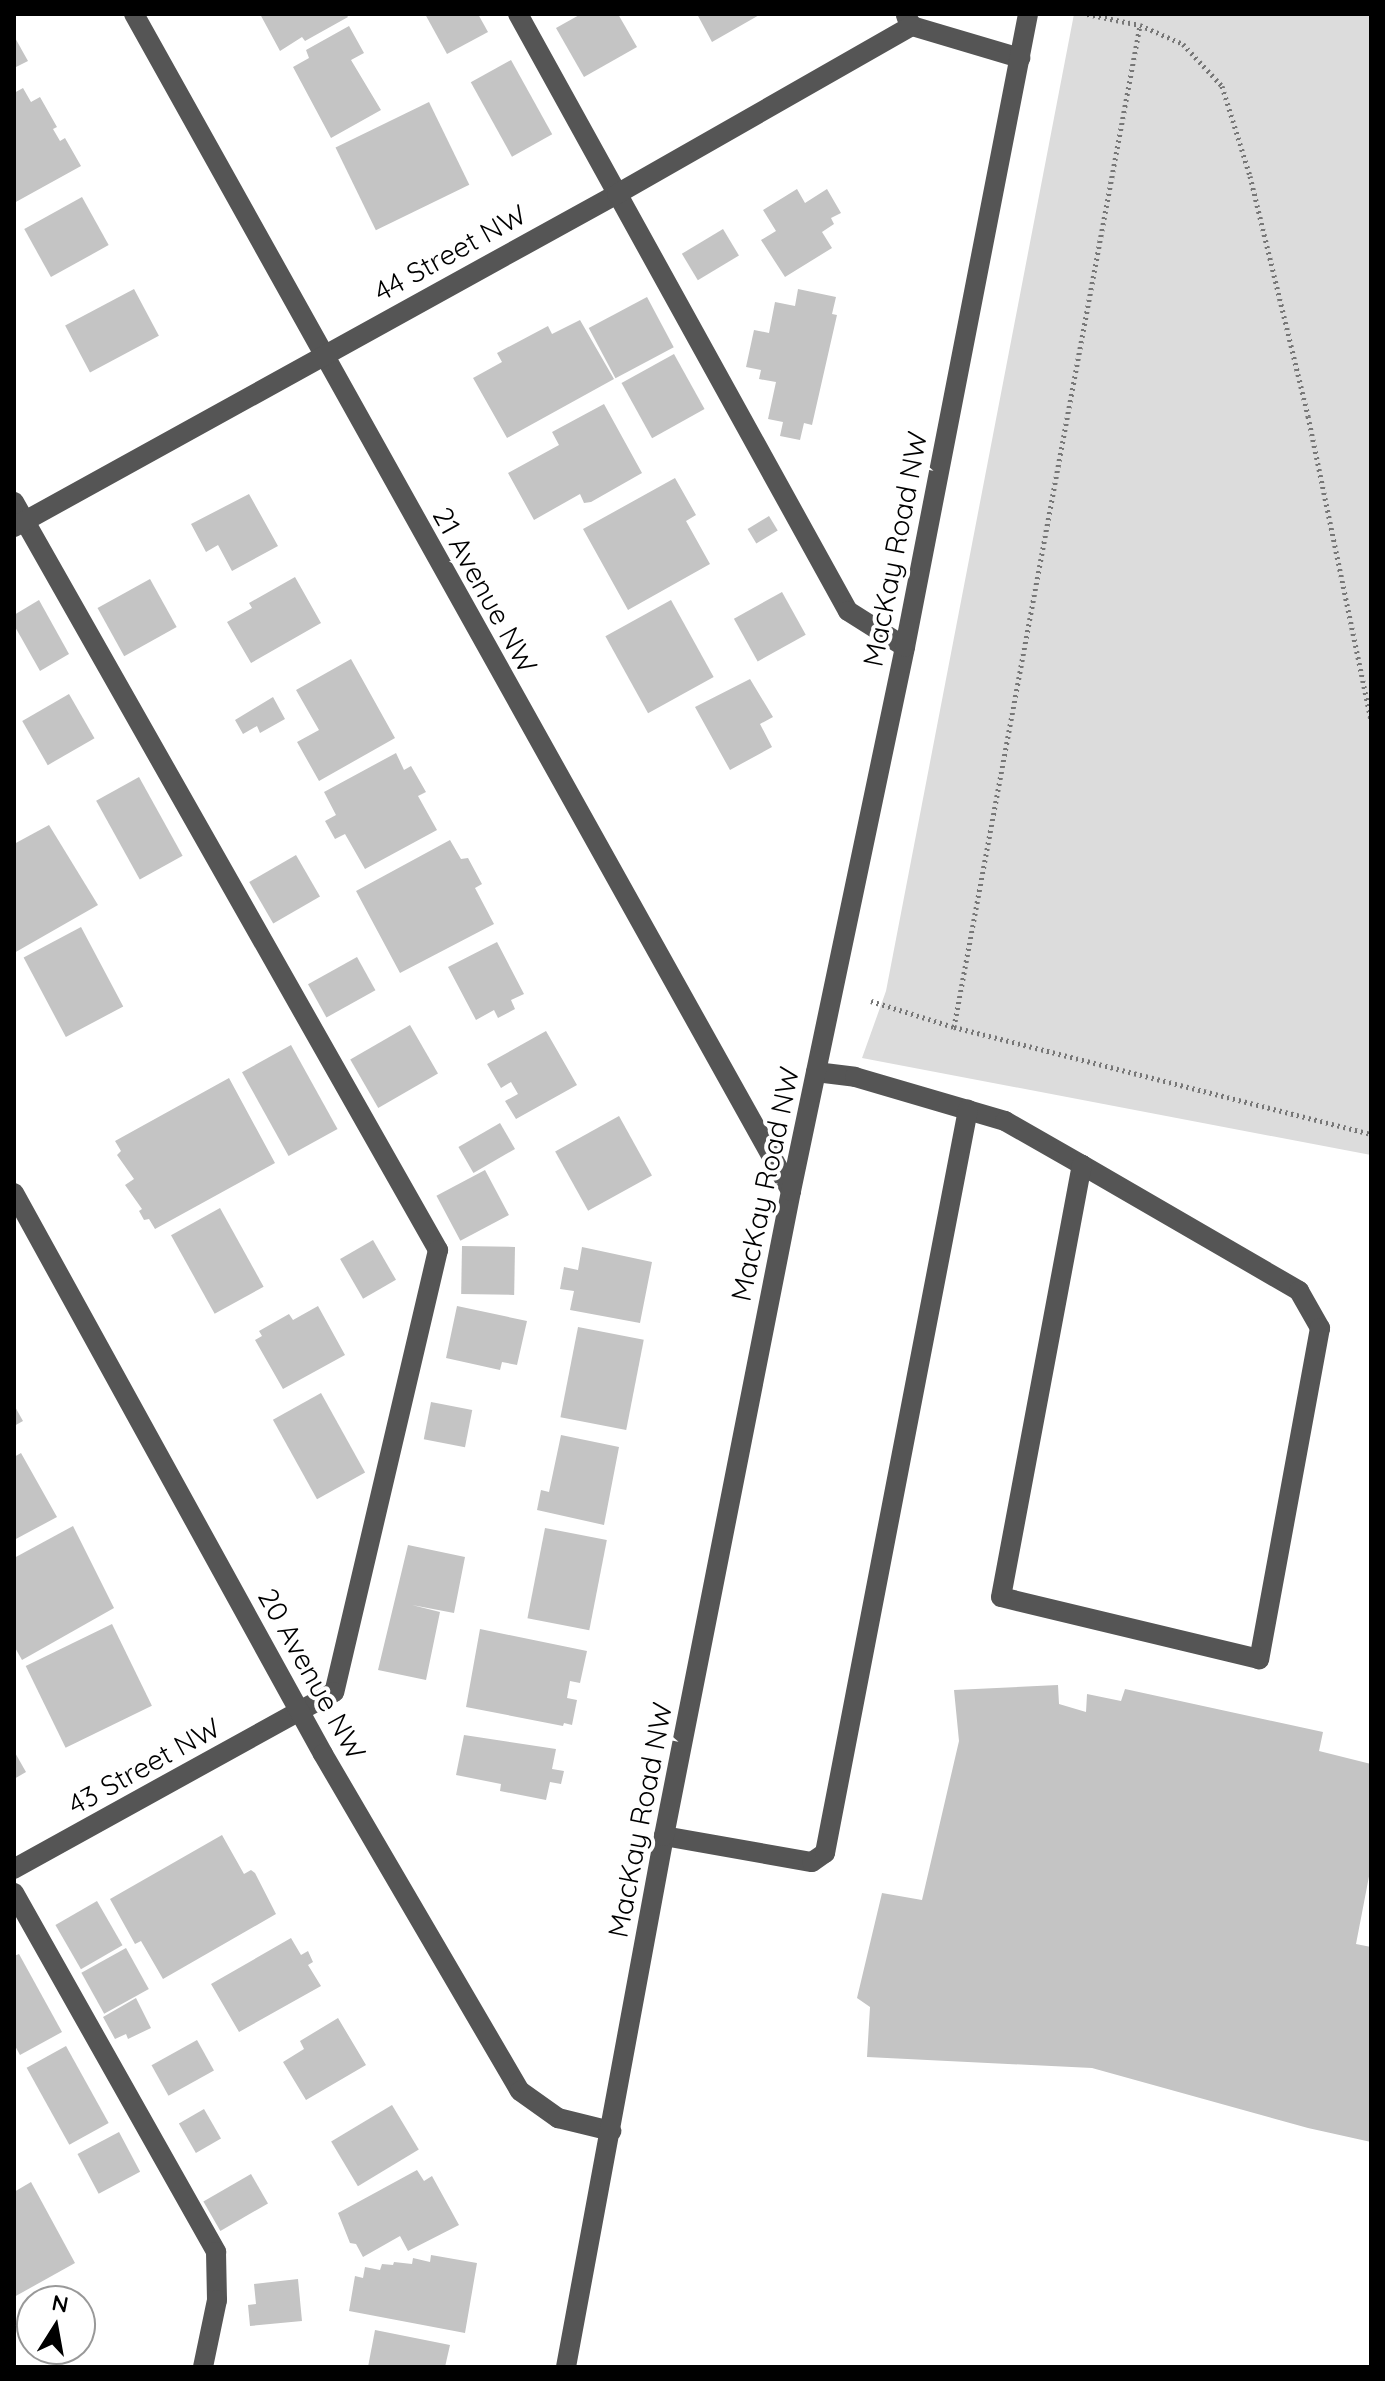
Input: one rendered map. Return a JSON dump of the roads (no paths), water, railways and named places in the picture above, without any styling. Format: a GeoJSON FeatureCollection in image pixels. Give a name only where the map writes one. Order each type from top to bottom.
{"type":"FeatureCollection","features":[{"type":"Feature","properties":{"kind":"street","name":"21 Avenue NW"},"geometry":{"type":"LineString","coordinates":[[134,14],[791,1191]]}},
{"type":"Feature","properties":{"kind":"street"},"geometry":{"type":"LineString","coordinates":[[518,14],[848,611],[905,647]]}},
{"type":"Feature","properties":{"kind":"street","name":"MacKay Road NW"},"geometry":{"type":"LineString","coordinates":[[566,2367],[664,1836],[791,1191],[905,647],[1028,14]]}},
{"type":"Feature","properties":{"kind":"street","name":"44 Street NW"},"geometry":{"type":"LineString","coordinates":[[19,524],[617,194],[908,20]]}},
{"type":"Feature","properties":{"kind":"street"},"geometry":{"type":"LineString","coordinates":[[908,20],[1020,58]]}},
{"type":"Feature","properties":{"kind":"street","name":"43 Street NW"},"geometry":{"type":"LineString","coordinates":[[14,502],[19,524],[438,1250],[334,1692],[14,1869]]}},
{"type":"Feature","properties":{"kind":"street"},"geometry":{"type":"LineString","coordinates":[[816,1072],[855,1077],[1005,1121],[1082,1165],[1299,1291],[1320,1328],[1259,1659],[1001,1597],[1082,1165]]}},
{"type":"Feature","properties":{"kind":"street"},"geometry":{"type":"LineString","coordinates":[[664,1836],[812,1862],[825,1853],[968,1110]]}},
{"type":"Feature","properties":{"kind":"street","name":"20 Avenue NW"},"geometry":{"type":"LineString","coordinates":[[14,1193],[300,1712],[520,2091],[558,2118],[611,2131]]}},
{"type":"Feature","properties":{"kind":"street"},"geometry":{"type":"LineString","coordinates":[[14,1893],[216,2252],[217,2300],[203,2367]]}}]}
